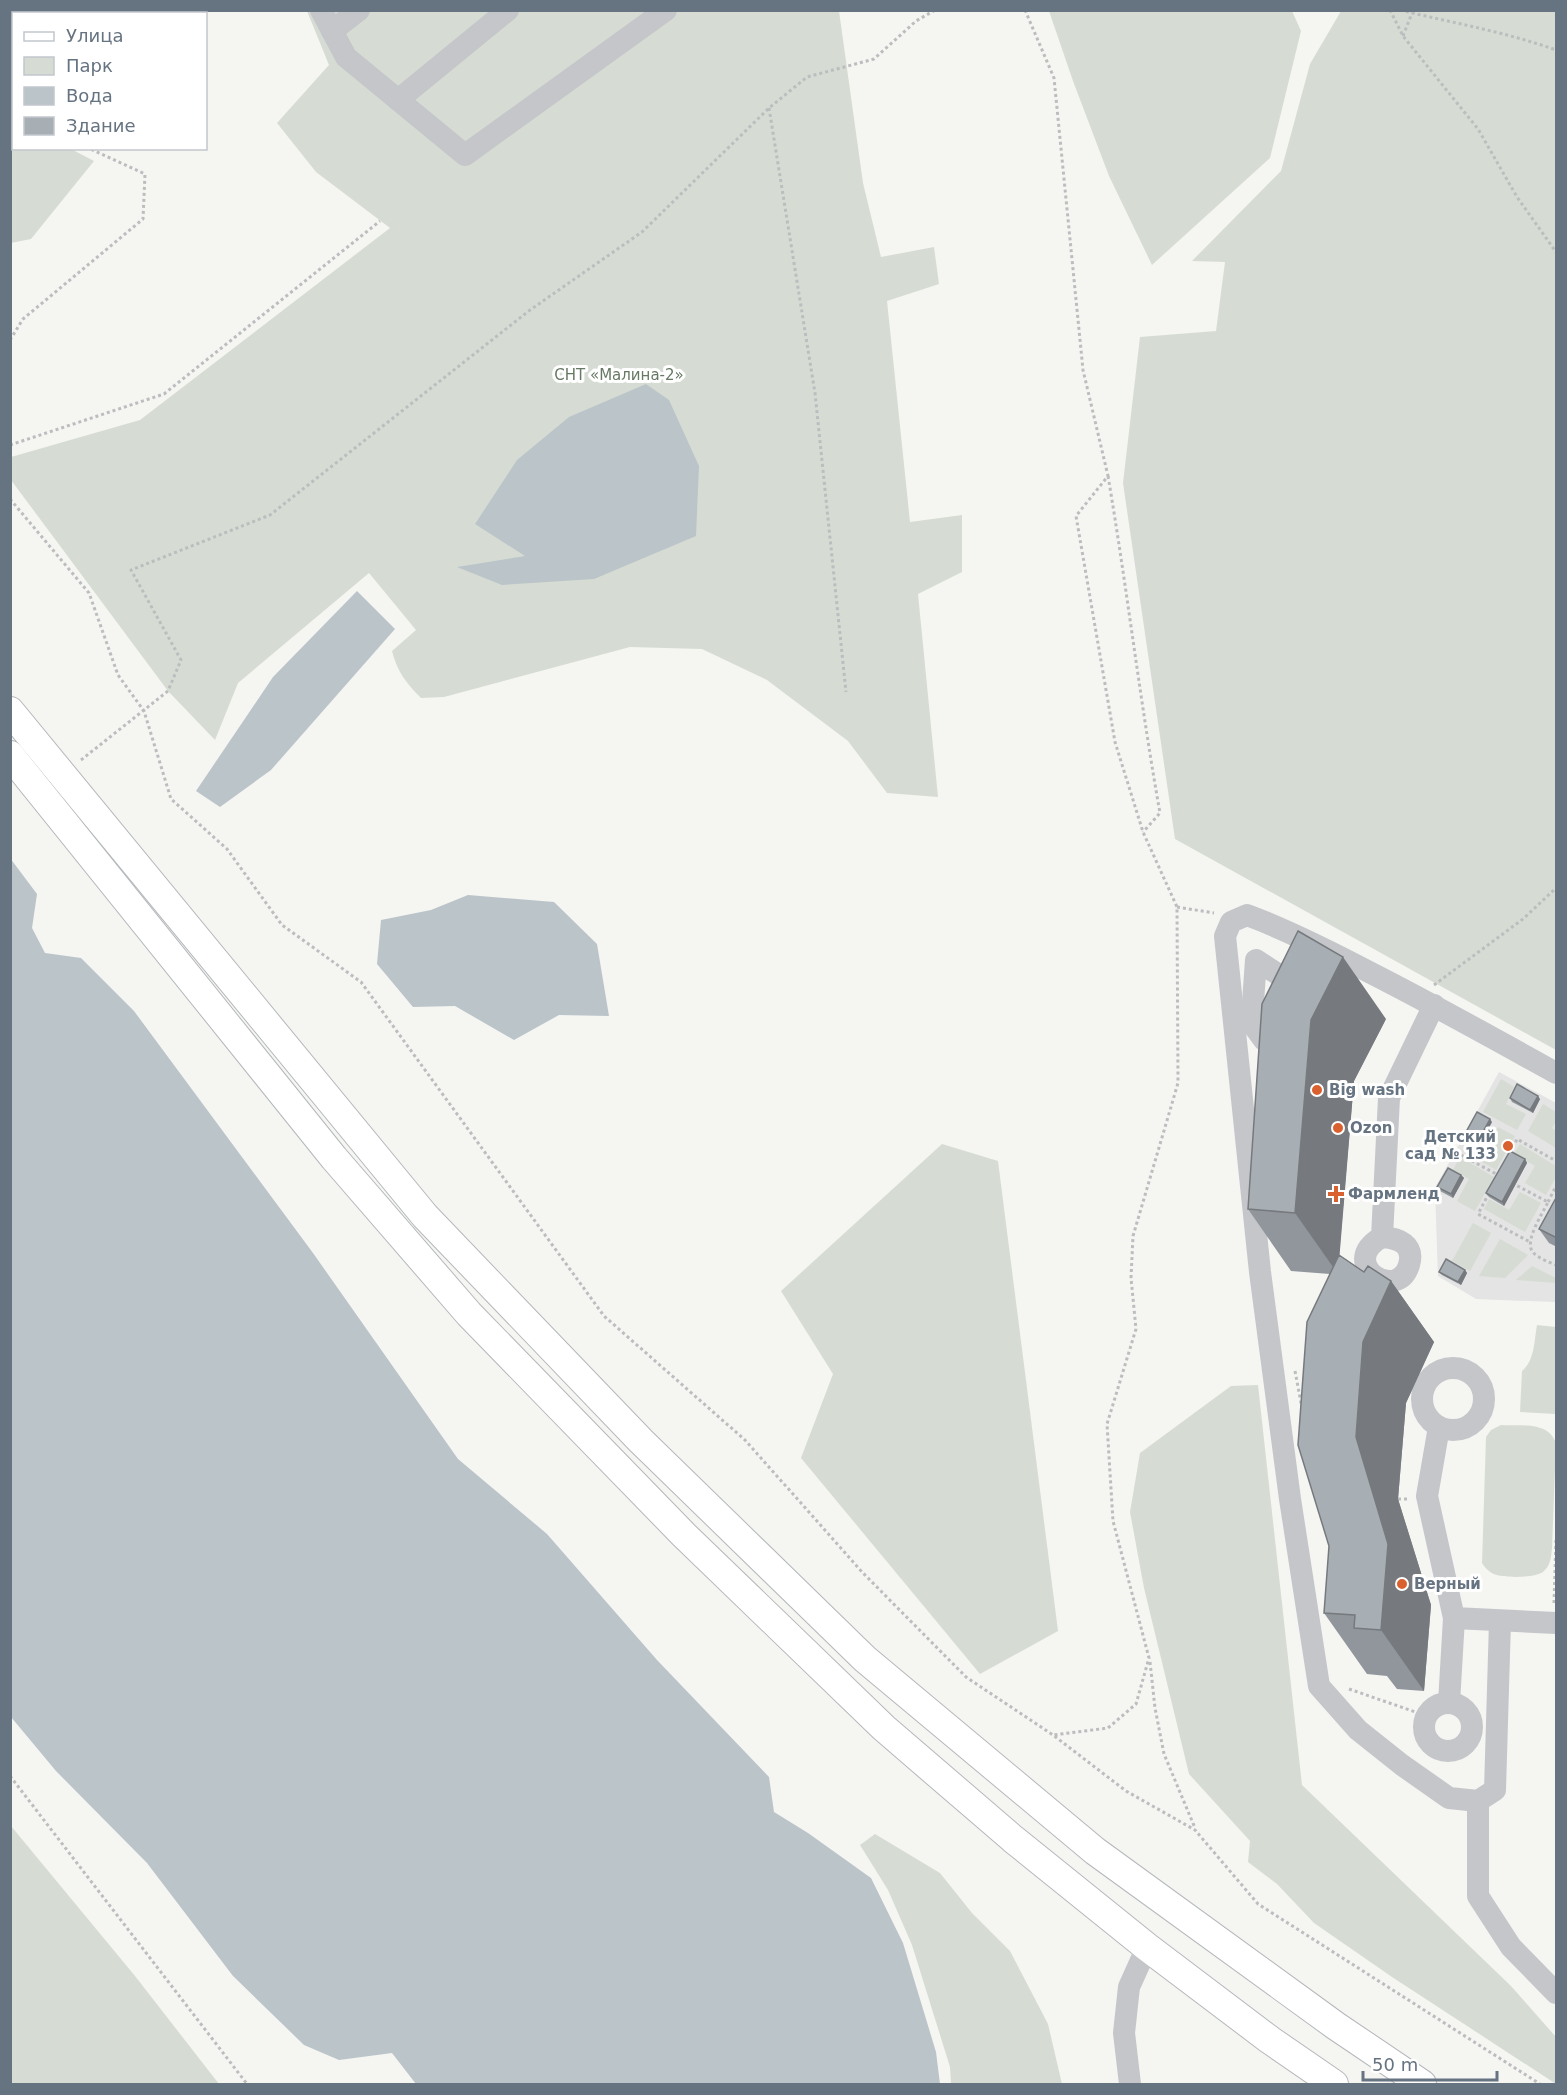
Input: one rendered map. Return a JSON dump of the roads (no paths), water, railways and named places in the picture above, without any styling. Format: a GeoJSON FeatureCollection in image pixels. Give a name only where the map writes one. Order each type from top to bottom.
{"type":"FeatureCollection","features":[{"type":"Feature","properties":{"kind":"main road"},"geometry":{"type":"LineString","coordinates":[[10,711],[425,1216],[641,1441],[865,1659],[1095,1851],[1336,2026],[1422,2085]]}},
{"type":"Feature","properties":{"kind":"main road"},"geometry":{"type":"LineString","coordinates":[[10,755],[334,1158],[469,1314],[684,1535],[884,1728],[1013,1839],[1147,1947],[1334,2085]]}},
{"type":"Feature","properties":{"kind":"street"},"geometry":{"type":"LineString","coordinates":[[321,10],[346,57],[465,155],[666,10]]}},
{"type":"Feature","properties":{"kind":"street"},"geometry":{"type":"LineString","coordinates":[[332,31],[359,10]]}},
{"type":"Feature","properties":{"kind":"street"},"geometry":{"type":"LineString","coordinates":[[398,100],[508,10]]}},
{"type":"Feature","properties":{"kind":"street"},"geometry":{"type":"LineString","coordinates":[[1316,971],[1267,922],[1247,915],[1231,922],[1225,936],[1232,1026],[1260,1272],[1290,1499],[1319,1686],[1358,1730],[1402,1765],[1449,1798],[1479,1801],[1495,1790],[1500,1621]]}},
{"type":"Feature","properties":{"kind":"street"},"geometry":{"type":"LineString","coordinates":[[1316,971],[1281,1029],[1273,1051],[1253,1025],[1256,960],[1316,971],[1426,1001],[1557,1073]]}},
{"type":"Feature","properties":{"kind":"street"},"geometry":{"type":"LineString","coordinates":[[1382,1237],[1389,1098],[1426,1001]]}},
{"type":"Feature","properties":{"kind":"street"},"geometry":{"type":"LineString","coordinates":[[1439,1427],[1427,1496],[1454,1618],[1449,1703]]}},
{"type":"Feature","properties":{"kind":"street"},"geometry":{"type":"LineString","coordinates":[[1454,1618],[1500,1621],[1555,1613]]}},
{"type":"Feature","properties":{"kind":"street"},"geometry":{"type":"LineString","coordinates":[[1449,1703],[1462,1707],[1471,1718],[1473,1731],[1467,1743],[1461,1747],[1455,1750],[1441,1750],[1430,1742],[1424,1730],[1427,1716],[1436,1706],[1449,1703]]}},
{"type":"Feature","properties":{"kind":"street"},"geometry":{"type":"LineString","coordinates":[[1479,1801],[1478,1896],[1511,1947],[1557,1993]]}},
{"type":"Feature","properties":{"kind":"street"},"geometry":{"type":"LineString","coordinates":[[1130,2085],[1124,2032],[1129,1987],[1147,1947]]}},
{"type":"Feature","properties":{"kind":"water"},"geometry":{"type":"Polygon","coordinates":[[[646,384],[669,400],[699,466],[696,536],[594,579],[502,585],[457,567],[525,556],[475,524],[517,460],[569,417],[646,384]]]}},
{"type":"Feature","properties":{"kind":"water"},"geometry":{"type":"Polygon","coordinates":[[[357,591],[395,629],[271,770],[220,807],[196,791],[273,677],[357,591]]]}},
{"type":"Feature","properties":{"kind":"water"},"geometry":{"type":"Polygon","coordinates":[[[10,858],[37,894],[32,928],[45,953],[81,958],[134,1011],[313,1253],[458,1459],[547,1534],[657,1660],[769,1777],[774,1812],[871,1878],[903,1943],[936,2052],[940,2084],[416,2084],[392,2053],[339,2060],[304,2045],[233,1976],[147,1863],[56,1771],[11,1717],[10,858]]]}},
{"type":"Feature","properties":{"kind":"water"},"geometry":{"type":"Polygon","coordinates":[[[468,895],[554,902],[597,944],[609,1016],[559,1015],[514,1040],[455,1006],[413,1007],[377,964],[381,920],[431,910],[468,895]]]}},
{"type":"Feature","properties":{"kind":"place","name":"Big wash"},"geometry":{"type":"Point","coordinates":[1317,1090]}},
{"type":"Feature","properties":{"kind":"place","name":"Ozon"},"geometry":{"type":"Point","coordinates":[1338,1128]}},
{"type":"Feature","properties":{"kind":"place","name":"Детский сад № 133"},"geometry":{"type":"Point","coordinates":[1508,1146]}},
{"type":"Feature","properties":{"kind":"place","name":"Фармленд"},"geometry":{"type":"Point","coordinates":[1336,1194]}},
{"type":"Feature","properties":{"kind":"place","name":"Верный"},"geometry":{"type":"Point","coordinates":[1402,1584]}},
{"type":"Feature","properties":{"kind":"park label","name":"СНТ «Малина-2»"},"geometry":{"type":"Point","coordinates":[619,375]}}]}
